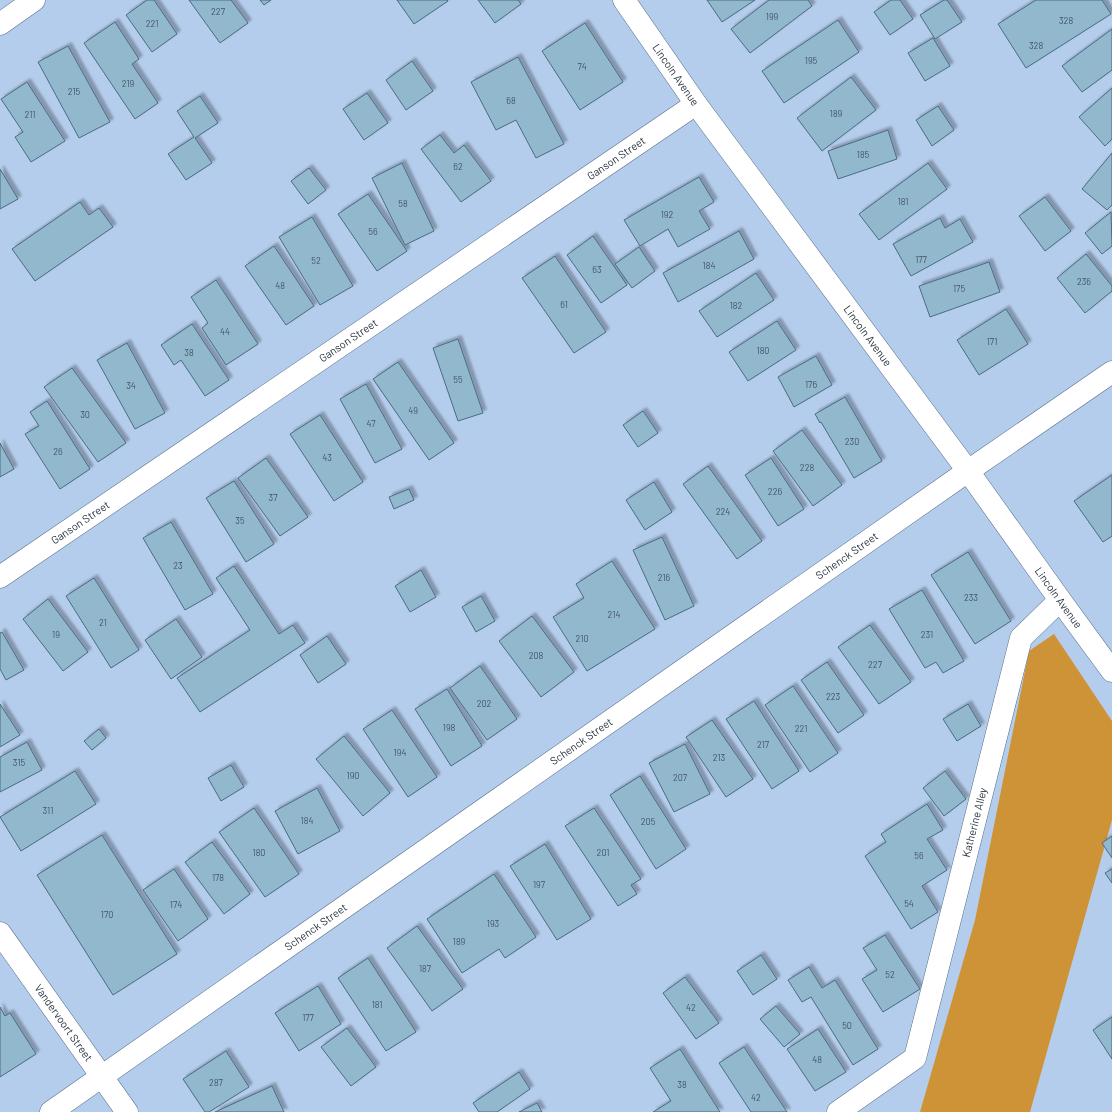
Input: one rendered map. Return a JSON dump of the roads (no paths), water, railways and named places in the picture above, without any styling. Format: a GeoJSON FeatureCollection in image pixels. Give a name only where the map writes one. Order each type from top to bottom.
{"type":"FeatureCollection","features":[{"type":"Feature","properties":{"kind":"street"},"geometry":{"type":"LineString","coordinates":[[0,24],[34,0]]}},
{"type":"Feature","properties":{"kind":"street","name":"Lincoln Avenue"},"geometry":{"type":"LineString","coordinates":[[624,0],[696,104],[968,471],[1112,671]]}},
{"type":"Feature","properties":{"kind":"street","name":"Ganson Street"},"geometry":{"type":"LineString","coordinates":[[0,577],[696,104]]}},
{"type":"Feature","properties":{"kind":"street","name":"Schenck Street"},"geometry":{"type":"LineString","coordinates":[[51,1112],[1112,372]]}},
{"type":"Feature","properties":{"kind":"street","name":"Katherine Alley"},"geometry":{"type":"LineString","coordinates":[[838,1112],[915,1058],[1021,638],[1060,600]]}},
{"type":"Feature","properties":{"kind":"street","name":"Vandervoort Street"},"geometry":{"type":"LineString","coordinates":[[0,933],[127,1112]]}}]}
